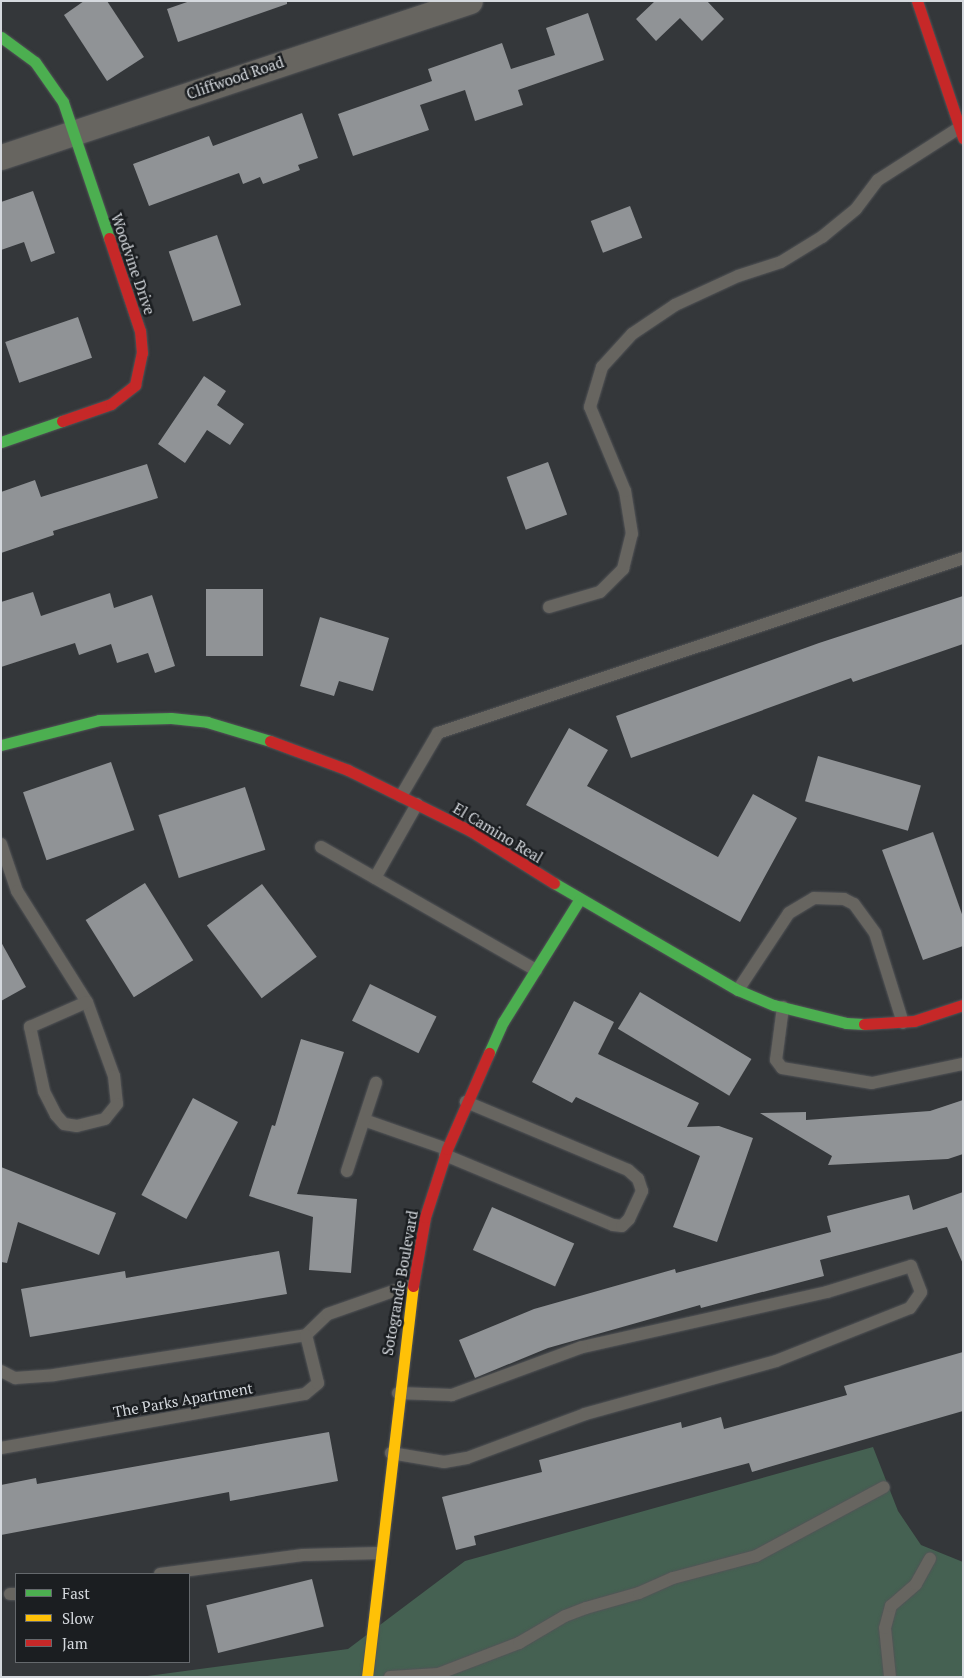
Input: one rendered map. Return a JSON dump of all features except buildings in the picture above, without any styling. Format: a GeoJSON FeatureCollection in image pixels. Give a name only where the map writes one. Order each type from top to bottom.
{"type":"FeatureCollection","features":[{"type":"Feature","properties":{"kind":"street","name":"Cliffwood Road"},"geometry":{"type":"LineString","coordinates":[[1,158],[72,135],[249,72],[470,1]]}},
{"type":"Feature","properties":{"kind":"street"},"geometry":{"type":"LineString","coordinates":[[917,1],[961,133]]}},
{"type":"Feature","properties":{"kind":"street","name":"Woodvine Drive"},"geometry":{"type":"LineString","coordinates":[[1,37],[35,62],[51,81],[63,102],[72,135],[140,330],[142,353],[139,375],[135,384],[111,404],[1,442]]}},
{"type":"Feature","properties":{"kind":"street","name":"El Camino Real"},"geometry":{"type":"LineString","coordinates":[[1,745],[99,720],[171,718],[208,722],[253,734],[348,770],[470,831],[580,899],[738,990],[783,1007],[846,1022],[903,1022],[963,1005]]}},
{"type":"Feature","properties":{"kind":"street","name":"Sotogrande Boulevard"},"geometry":{"type":"LineString","coordinates":[[366,1677],[398,1393],[413,1284],[425,1216],[446,1152],[466,1102],[503,1022],[580,899]]}},
{"type":"Feature","properties":{"kind":"lane"},"geometry":{"type":"LineString","coordinates":[[549,607],[600,592],[623,569],[632,534],[625,491],[590,407],[602,368],[632,334],[675,305],[738,276],[781,262],[822,236],[856,209],[878,180],[961,133]]}},
{"type":"Feature","properties":{"kind":"lane"},"geometry":{"type":"LineString","coordinates":[[401,796],[438,733],[963,558]]}},
{"type":"Feature","properties":{"kind":"lane"},"geometry":{"type":"LineString","coordinates":[[375,878],[417,804]]}},
{"type":"Feature","properties":{"kind":"lane"},"geometry":{"type":"LineString","coordinates":[[1,844],[17,891],[87,1002],[114,1076],[118,1104],[105,1119],[77,1126],[64,1124],[56,1115],[44,1091],[30,1027],[87,1002]]}},
{"type":"Feature","properties":{"kind":"lane"},"geometry":{"type":"LineString","coordinates":[[321,847],[536,970]]}},
{"type":"Feature","properties":{"kind":"lane"},"geometry":{"type":"LineString","coordinates":[[738,990],[789,913],[814,898],[844,899],[854,904],[875,932],[903,1022]]}},
{"type":"Feature","properties":{"kind":"lane"},"geometry":{"type":"LineString","coordinates":[[783,1007],[776,1060],[789,1070],[872,1083],[963,1064]]}},
{"type":"Feature","properties":{"kind":"lane"},"geometry":{"type":"LineString","coordinates":[[347,1171],[376,1083]]}},
{"type":"Feature","properties":{"kind":"lane"},"geometry":{"type":"LineString","coordinates":[[364,1120],[446,1152],[613,1225],[622,1226],[629,1219],[642,1191],[638,1179],[628,1170],[466,1102]]}},
{"type":"Feature","properties":{"kind":"lane"},"geometry":{"type":"LineString","coordinates":[[391,1453],[444,1462],[468,1458],[585,1414],[776,1361],[910,1308],[921,1292],[911,1266],[820,1294],[582,1347],[452,1395],[398,1393]]}},
{"type":"Feature","properties":{"kind":"lane"},"geometry":{"type":"LineString","coordinates":[[1,1372],[15,1378],[54,1375],[306,1334],[328,1314],[413,1284]]}},
{"type":"Feature","properties":{"kind":"lane","name":"The Parks Apartment"},"geometry":{"type":"LineString","coordinates":[[1,1448],[305,1394],[318,1383],[306,1334]]}},
{"type":"Feature","properties":{"kind":"lane"},"geometry":{"type":"LineString","coordinates":[[390,1677],[438,1674],[519,1643],[565,1616],[586,1608],[639,1593],[681,1575],[735,1564],[756,1556],[884,1488]]}},
{"type":"Feature","properties":{"kind":"lane"},"geometry":{"type":"LineString","coordinates":[[168,1573],[303,1555],[380,1553]]}},
{"type":"Feature","properties":{"kind":"lane"},"geometry":{"type":"LineString","coordinates":[[889,1675],[885,1628],[891,1606],[916,1584],[930,1559]]}},
{"type":"Feature","properties":{"kind":"green space"},"geometry":{"type":"Polygon","coordinates":[[[873,1447],[898,1511],[921,1545],[963,1562],[963,1677],[140,1677],[348,1649],[465,1561],[873,1447]]]}},
{"type":"Feature","properties":{"kind":"traffic: fast"},"geometry":{"type":"LineString","coordinates":[[1,37],[35,62],[63,102],[109,238]]}},
{"type":"Feature","properties":{"kind":"traffic: fast"},"geometry":{"type":"LineString","coordinates":[[1,442],[62,421]]}},
{"type":"Feature","properties":{"kind":"traffic: fast"},"geometry":{"type":"LineString","coordinates":[[1,745],[99,720],[171,718],[207,722],[270,741]]}},
{"type":"Feature","properties":{"kind":"traffic: fast"},"geometry":{"type":"LineString","coordinates":[[554,883],[738,990],[774,1005],[846,1023],[864,1024]]}},
{"type":"Feature","properties":{"kind":"traffic: fast"},"geometry":{"type":"LineString","coordinates":[[489,1053],[503,1022],[580,899]]}},
{"type":"Feature","properties":{"kind":"traffic: slow"},"geometry":{"type":"LineString","coordinates":[[367,1677],[413,1286]]}},
{"type":"Feature","properties":{"kind":"traffic: jam"},"geometry":{"type":"LineString","coordinates":[[917,1],[963,138]]}},
{"type":"Feature","properties":{"kind":"traffic: jam"},"geometry":{"type":"LineString","coordinates":[[62,421],[111,404],[135,385],[142,353],[140,331],[109,238]]}},
{"type":"Feature","properties":{"kind":"traffic: jam"},"geometry":{"type":"LineString","coordinates":[[270,741],[348,770],[471,831],[554,883]]}},
{"type":"Feature","properties":{"kind":"traffic: jam"},"geometry":{"type":"LineString","coordinates":[[864,1024],[914,1021],[963,1005]]}},
{"type":"Feature","properties":{"kind":"traffic: jam"},"geometry":{"type":"LineString","coordinates":[[413,1286],[425,1217],[447,1149],[489,1053]]}}]}
